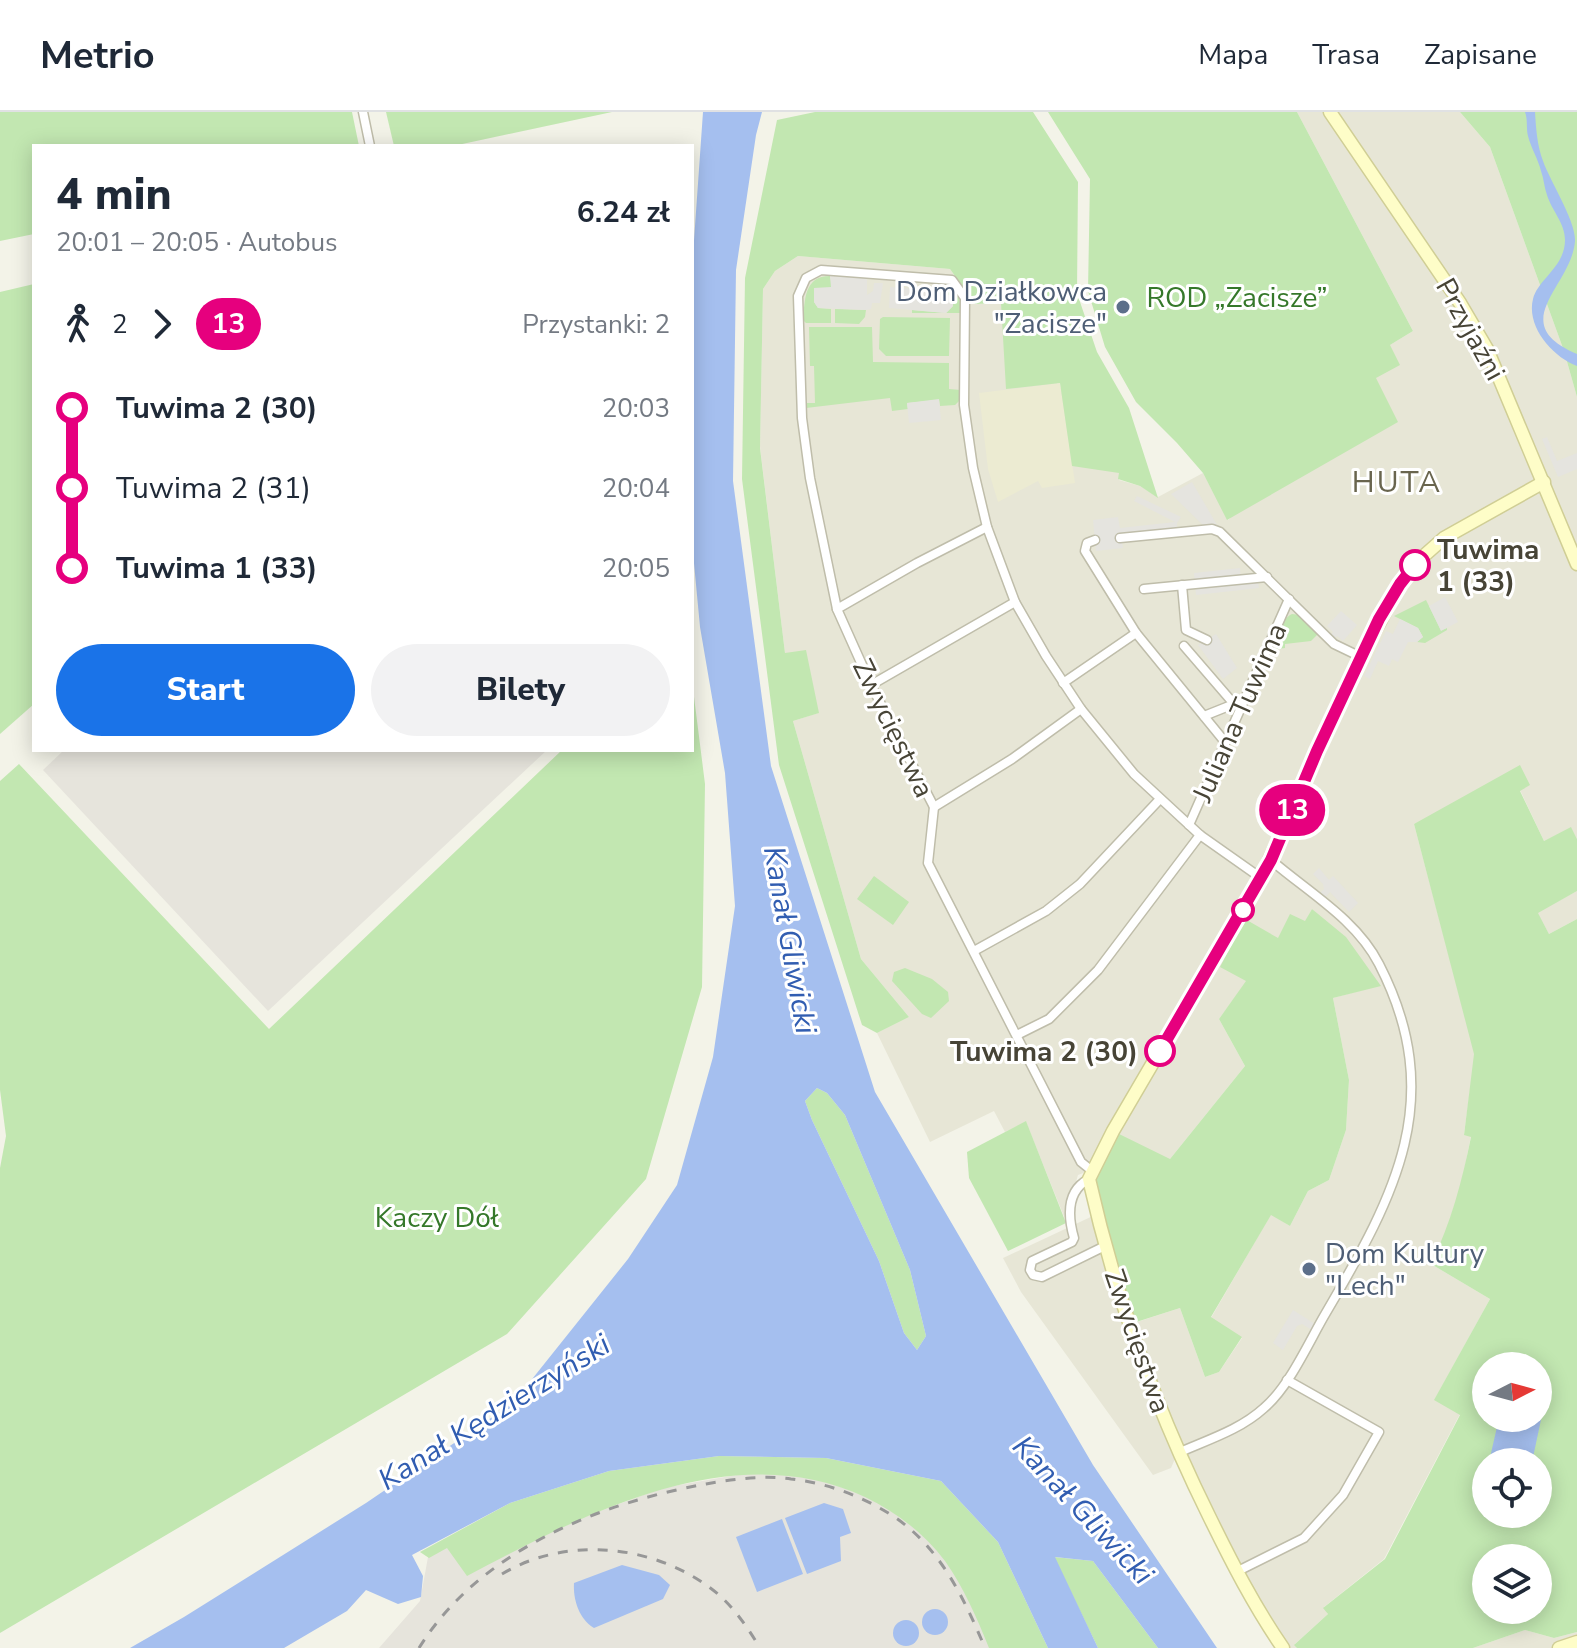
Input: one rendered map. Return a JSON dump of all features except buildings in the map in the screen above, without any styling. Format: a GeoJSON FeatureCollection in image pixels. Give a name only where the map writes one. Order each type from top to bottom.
{"type":"FeatureCollection","features":[{"type":"Feature","properties":{"kind":"street"},"geometry":{"type":"LineString","coordinates":[[363,112],[370,144]]}},
{"type":"Feature","properties":{"kind":"street","name":"Przyjaźni"},"geometry":{"type":"LineString","coordinates":[[1330,112],[1470,320],[1497,371],[1577,564]]}},
{"type":"Feature","properties":{"kind":"street","name":"Zwycięstwa"},"geometry":{"type":"LineString","coordinates":[[987,527],[973,468],[964,405],[965,298],[952,280],[821,270],[806,278],[798,296],[802,418],[818,524],[837,609],[871,685],[934,807],[928,863],[1081,1162],[1090,1174],[1105,1246],[1178,1453],[1236,1572],[1283,1648]]}},
{"type":"Feature","properties":{"kind":"street"},"geometry":{"type":"LineString","coordinates":[[1105,1246],[1042,1277],[1033,1275],[1030,1270],[1032,1261],[1072,1242],[1072,1195],[1090,1174],[1271,860],[1361,657],[1387,606],[1418,561],[1444,538],[1544,482]]}},
{"type":"Feature","properties":{"kind":"street"},"geometry":{"type":"LineString","coordinates":[[837,609],[987,527],[1015,602],[1081,709],[1134,774],[1160,799],[1200,835],[1261,878]]}},
{"type":"Feature","properties":{"kind":"street","name":"Juliana Tuwima"},"geometry":{"type":"LineString","coordinates":[[1120,538],[1212,529],[1220,532],[1334,644],[1361,657]]}},
{"type":"Feature","properties":{"kind":"street"},"geometry":{"type":"LineString","coordinates":[[1095,540],[1087,543],[1085,551],[1136,633],[1225,742]]}},
{"type":"Feature","properties":{"kind":"street","name":"Juliana Tuwima"},"geometry":{"type":"LineString","coordinates":[[1144,589],[1267,577]]}},
{"type":"Feature","properties":{"kind":"street"},"geometry":{"type":"LineString","coordinates":[[1182,585],[1186,630],[1207,640]]}},
{"type":"Feature","properties":{"kind":"street","name":"Juliana Tuwima"},"geometry":{"type":"LineString","coordinates":[[1189,825],[1238,705],[1289,599]]}},
{"type":"Feature","properties":{"kind":"street"},"geometry":{"type":"LineString","coordinates":[[871,685],[1015,602]]}},
{"type":"Feature","properties":{"kind":"street"},"geometry":{"type":"LineString","coordinates":[[1063,683],[1136,633]]}},
{"type":"Feature","properties":{"kind":"street"},"geometry":{"type":"LineString","coordinates":[[1184,646],[1215,676],[1238,705],[1204,716]]}},
{"type":"Feature","properties":{"kind":"street"},"geometry":{"type":"LineString","coordinates":[[934,807],[1012,759],[1081,709]]}},
{"type":"Feature","properties":{"kind":"street"},"geometry":{"type":"LineString","coordinates":[[974,951],[1046,911],[1080,884],[1160,799]]}},
{"type":"Feature","properties":{"kind":"street"},"geometry":{"type":"LineString","coordinates":[[1017,1035],[1049,1019],[1098,970],[1200,835]]}},
{"type":"Feature","properties":{"kind":"street"},"geometry":{"type":"LineString","coordinates":[[1178,1453],[1238,1426],[1265,1408],[1287,1380],[1378,1221],[1406,1143],[1411,1101],[1410,1060],[1403,1025],[1391,990],[1365,942],[1323,900],[1271,860]]}},
{"type":"Feature","properties":{"kind":"street"},"geometry":{"type":"LineString","coordinates":[[1236,1572],[1304,1538],[1343,1495],[1379,1432],[1287,1380]]}},
{"type":"Feature","properties":{"kind":"street"},"geometry":{"type":"LineString","coordinates":[[1559,1648],[1577,1642]]}},
{"type":"Feature","properties":{"kind":"shaded area"},"geometry":{"type":"Polygon","coordinates":[[[1297,112],[1460,112],[1490,147],[1564,351],[1577,397],[1577,839],[1571,828],[1544,841],[1520,790],[1414,824],[1475,1054],[1464,1134],[1471,1136],[1461,1186],[1444,1237],[1431,1264],[1490,1299],[1435,1399],[1460,1414],[1384,1559],[1324,1607],[1328,1614],[1295,1644],[1297,1648],[1279,1648],[1177,1454],[1171,1468],[1153,1475],[1021,1292],[1003,1258],[1097,1214],[1131,1324],[1180,1308],[1205,1377],[1219,1372],[1242,1338],[1211,1318],[1271,1214],[1290,1226],[1308,1191],[1329,1180],[1346,1130],[1349,1080],[1333,998],[1380,985],[1312,909],[1305,922],[1278,939],[1219,1019],[1245,1066],[1170,1159],[1091,1170],[1078,1175],[1065,1219],[1026,1122],[1005,1132],[994,1111],[930,1142],[877,1033],[909,1017],[861,959],[793,721],[818,713],[785,653],[760,447],[763,289],[775,271],[798,256],[950,269],[975,304],[1001,303],[1119,473],[1119,480],[1140,486],[1158,497],[1203,473],[1228,520],[1376,378],[1390,345],[1413,331],[1297,112]]]}},
{"type":"Feature","properties":{"kind":"shaded area"},"geometry":{"type":"Polygon","coordinates":[[[830,276],[867,278],[867,295],[873,291],[874,283],[883,283],[880,303],[872,303],[871,309],[866,310],[818,308],[814,302],[814,288],[831,287],[830,276]]]}},
{"type":"Feature","properties":{"kind":"shaded area"},"geometry":{"type":"Polygon","coordinates":[[[890,287],[940,291],[953,298],[953,306],[946,313],[889,308],[890,287]]]}},
{"type":"Feature","properties":{"kind":"shaded area"},"geometry":{"type":"Polygon","coordinates":[[[1060,383],[1075,483],[1042,488],[1038,481],[998,502],[988,469],[979,393],[1060,383]]]}},
{"type":"Feature","properties":{"kind":"shaded area"},"geometry":{"type":"Polygon","coordinates":[[[939,399],[941,420],[909,423],[907,403],[939,399]]]}},
{"type":"Feature","properties":{"kind":"shaded area"},"geometry":{"type":"Polygon","coordinates":[[[1547,437],[1557,461],[1577,453],[1577,469],[1558,477],[1542,439],[1547,437]]]}},
{"type":"Feature","properties":{"kind":"shaded area"},"geometry":{"type":"Polygon","coordinates":[[[1192,482],[1217,525],[1205,527],[1171,494],[1192,482]]]}},
{"type":"Feature","properties":{"kind":"shaded area"},"geometry":{"type":"Polygon","coordinates":[[[1137,496],[1181,517],[1177,530],[1121,536],[1123,548],[1096,551],[1093,520],[1118,517],[1120,528],[1175,522],[1134,501],[1137,496]]]}},
{"type":"Feature","properties":{"kind":"shaded area"},"geometry":{"type":"Polygon","coordinates":[[[1240,568],[1241,583],[1258,581],[1259,588],[1196,595],[1194,573],[1240,568]]]}},
{"type":"Feature","properties":{"kind":"shaded area"},"geometry":{"type":"Polygon","coordinates":[[[1445,597],[1458,622],[1441,631],[1429,606],[1445,597]]]}},
{"type":"Feature","properties":{"kind":"shaded area"},"geometry":{"type":"Polygon","coordinates":[[[1341,611],[1357,625],[1343,641],[1337,636],[1333,640],[1330,636],[1333,632],[1327,626],[1341,611]]]}},
{"type":"Feature","properties":{"kind":"shaded area"},"geometry":{"type":"Polygon","coordinates":[[[1400,619],[1418,628],[1423,637],[1417,642],[1408,642],[1398,662],[1392,659],[1389,666],[1378,661],[1370,679],[1364,676],[1386,631],[1393,634],[1400,619]]]}},
{"type":"Feature","properties":{"kind":"shaded area"},"geometry":{"type":"Polygon","coordinates":[[[1216,634],[1237,668],[1223,679],[1198,645],[1216,634]]]}},
{"type":"Feature","properties":{"kind":"shaded area"},"geometry":{"type":"Polygon","coordinates":[[[62,752],[545,752],[268,1011],[43,770],[62,752]]]}},
{"type":"Feature","properties":{"kind":"shaded area"},"geometry":{"type":"Polygon","coordinates":[[[1319,868],[1329,880],[1333,876],[1358,903],[1349,912],[1330,892],[1323,900],[1317,896],[1324,889],[1313,874],[1319,868]]]}},
{"type":"Feature","properties":{"kind":"shaded area"},"geometry":{"type":"Polygon","coordinates":[[[1577,891],[1577,919],[1549,934],[1537,912],[1577,891]]]}},
{"type":"Feature","properties":{"kind":"shaded area"},"geometry":{"type":"Polygon","coordinates":[[[1293,1310],[1315,1324],[1312,1330],[1302,1324],[1297,1326],[1283,1350],[1273,1343],[1293,1310]]]}},
{"type":"Feature","properties":{"kind":"shaded area"},"geometry":{"type":"Polygon","coordinates":[[[759,1471],[800,1473],[876,1499],[941,1537],[1003,1648],[379,1648],[420,1601],[428,1557],[448,1546],[552,1529],[662,1488],[759,1471]]]}},
{"type":"Feature","properties":{"kind":"shaded area"},"geometry":{"type":"Polygon","coordinates":[[[1525,1630],[1554,1638],[1577,1632],[1577,1648],[1473,1648],[1525,1630]]]}},
{"type":"Feature","properties":{"kind":"green space"},"geometry":{"type":"Polygon","coordinates":[[[0,112],[352,112],[359,144],[32,144],[32,234],[0,241],[0,112]]]}},
{"type":"Feature","properties":{"kind":"green space"},"geometry":{"type":"Polygon","coordinates":[[[386,112],[612,112],[462,144],[394,144],[386,112]]]}},
{"type":"Feature","properties":{"kind":"green space"},"geometry":{"type":"Polygon","coordinates":[[[815,112],[1033,112],[1078,182],[1077,293],[1097,352],[1129,408],[1158,498],[1140,486],[1118,479],[1119,473],[1072,466],[1060,383],[1006,389],[1001,303],[975,304],[950,269],[798,256],[775,271],[763,289],[760,448],[785,653],[806,650],[819,713],[793,721],[861,959],[909,1017],[877,1033],[862,1025],[779,765],[742,479],[745,278],[777,120],[815,112]]]}},
{"type":"Feature","properties":{"kind":"green space","name":"ROD „Zacisze”"},"geometry":{"type":"Polygon","coordinates":[[[1048,112],[1297,112],[1413,331],[1390,345],[1400,365],[1376,378],[1398,422],[1227,520],[1203,473],[1136,402],[1105,347],[1088,291],[1090,179],[1048,112]]]}},
{"type":"Feature","properties":{"kind":"green space"},"geometry":{"type":"Polygon","coordinates":[[[1460,112],[1577,112],[1577,397],[1564,351],[1490,147],[1460,112]]]}},
{"type":"Feature","properties":{"kind":"green space"},"geometry":{"type":"Polygon","coordinates":[[[830,276],[832,286],[814,302],[818,308],[831,309],[831,323],[806,323],[803,320],[808,290],[815,280],[830,276]]]}},
{"type":"Feature","properties":{"kind":"green space"},"geometry":{"type":"Polygon","coordinates":[[[32,284],[32,706],[0,734],[0,292],[32,284]]]}},
{"type":"Feature","properties":{"kind":"green space"},"geometry":{"type":"Polygon","coordinates":[[[942,284],[957,295],[962,313],[946,313],[953,306],[951,296],[937,290],[938,285],[942,284]]]}},
{"type":"Feature","properties":{"kind":"green space"},"geometry":{"type":"Polygon","coordinates":[[[835,309],[866,310],[865,317],[859,324],[835,323],[835,309]]]}},
{"type":"Feature","properties":{"kind":"green space"},"geometry":{"type":"Polygon","coordinates":[[[912,310],[946,313],[912,313],[912,310]]]}},
{"type":"Feature","properties":{"kind":"green space"},"geometry":{"type":"Polygon","coordinates":[[[950,318],[949,356],[886,356],[879,349],[880,319],[950,318]]]}},
{"type":"Feature","properties":{"kind":"green space"},"geometry":{"type":"Polygon","coordinates":[[[809,327],[872,327],[873,362],[949,363],[949,389],[961,390],[960,400],[955,405],[940,406],[939,400],[907,403],[908,409],[892,411],[890,398],[806,408],[807,403],[815,403],[809,327]]]}},
{"type":"Feature","properties":{"kind":"green space"},"geometry":{"type":"Polygon","coordinates":[[[1426,600],[1441,630],[1447,630],[1425,643],[1417,642],[1423,637],[1418,628],[1394,616],[1426,600]]]}},
{"type":"Feature","properties":{"kind":"green space"},"geometry":{"type":"Polygon","coordinates":[[[1292,614],[1300,615],[1319,633],[1311,641],[1285,644],[1285,648],[1277,649],[1280,629],[1292,614]]]}},
{"type":"Feature","properties":{"kind":"green space","name":"Kaczy Dół"},"geometry":{"type":"Polygon","coordinates":[[[694,697],[705,784],[702,987],[646,1179],[507,1334],[0,1633],[0,1168],[6,1136],[0,1090],[0,781],[19,764],[269,1029],[560,752],[694,752],[694,697]]]}},
{"type":"Feature","properties":{"kind":"green space"},"geometry":{"type":"Polygon","coordinates":[[[1520,765],[1530,785],[1520,791],[1544,841],[1571,827],[1577,839],[1577,891],[1538,913],[1549,934],[1577,919],[1577,1632],[1554,1638],[1525,1630],[1473,1648],[1297,1648],[1294,1645],[1328,1614],[1323,1608],[1385,1559],[1460,1415],[1434,1400],[1490,1299],[1431,1264],[1455,1202],[1471,1137],[1464,1135],[1474,1054],[1414,824],[1520,765]]]}},
{"type":"Feature","properties":{"kind":"green space"},"geometry":{"type":"Polygon","coordinates":[[[874,876],[909,902],[893,925],[857,899],[874,876]]]}},
{"type":"Feature","properties":{"kind":"green space"},"geometry":{"type":"Polygon","coordinates":[[[1312,909],[1346,937],[1381,986],[1333,998],[1349,1080],[1346,1130],[1329,1180],[1308,1191],[1290,1226],[1271,1215],[1211,1317],[1242,1337],[1219,1372],[1205,1377],[1180,1308],[1130,1324],[1091,1170],[1113,1131],[1170,1159],[1245,1066],[1219,1019],[1246,981],[1220,967],[1245,919],[1278,938],[1290,914],[1305,921],[1312,909]]]}},
{"type":"Feature","properties":{"kind":"green space"},"geometry":{"type":"Polygon","coordinates":[[[905,968],[932,979],[948,992],[949,1001],[931,1018],[922,1014],[892,981],[894,972],[905,968]]]}},
{"type":"Feature","properties":{"kind":"green space"},"geometry":{"type":"Polygon","coordinates":[[[817,1088],[827,1093],[845,1115],[910,1270],[926,1336],[917,1350],[904,1333],[879,1261],[812,1120],[805,1101],[817,1088]]]}},
{"type":"Feature","properties":{"kind":"green space"},"geometry":{"type":"Polygon","coordinates":[[[1026,1121],[1066,1223],[1008,1251],[969,1178],[967,1152],[1026,1121]]]}},
{"type":"Feature","properties":{"kind":"green space"},"geometry":{"type":"Polygon","coordinates":[[[719,1456],[826,1458],[941,1481],[998,1542],[1048,1648],[989,1648],[958,1582],[928,1541],[898,1516],[865,1497],[815,1480],[763,1474],[711,1478],[660,1490],[609,1507],[467,1576],[447,1548],[429,1558],[420,1552],[510,1503],[609,1471],[719,1456]]]}},
{"type":"Feature","properties":{"kind":"green space"},"geometry":{"type":"Polygon","coordinates":[[[1054,1557],[1093,1561],[1158,1648],[1098,1648],[1054,1557]]]}},
{"type":"Feature","properties":{"kind":"water","name":"Kanał Gliwicki"},"geometry":{"type":"Polygon","coordinates":[[[703,112],[762,112],[736,270],[733,481],[771,766],[875,1092],[1093,1465],[1217,1648],[1158,1648],[1093,1561],[1055,1557],[1098,1648],[1048,1648],[998,1542],[941,1481],[826,1458],[719,1456],[609,1471],[510,1503],[412,1555],[423,1576],[421,1597],[398,1604],[366,1590],[347,1611],[284,1648],[130,1648],[366,1503],[513,1403],[628,1259],[677,1185],[713,1057],[735,906],[725,773],[700,627],[694,563],[694,240],[703,112]],[[817,1088],[805,1101],[879,1261],[904,1333],[917,1350],[926,1336],[910,1270],[845,1115],[827,1093],[817,1088]]]}},
{"type":"Feature","properties":{"kind":"water"},"geometry":{"type":"Polygon","coordinates":[[[1525,112],[1535,112],[1541,155],[1567,212],[1575,241],[1571,258],[1543,316],[1545,330],[1556,342],[1577,354],[1577,366],[1559,356],[1543,340],[1534,320],[1533,299],[1561,258],[1565,240],[1529,140],[1525,112]]]}},
{"type":"Feature","properties":{"kind":"water"},"geometry":{"type":"Polygon","coordinates":[[[1496,1432],[1538,1432],[1535,1448],[1492,1448],[1496,1432]]]}},
{"type":"Feature","properties":{"kind":"water"},"geometry":{"type":"Polygon","coordinates":[[[824,1503],[843,1509],[851,1533],[840,1537],[841,1561],[807,1574],[785,1518],[824,1503]]]}},
{"type":"Feature","properties":{"kind":"water"},"geometry":{"type":"Polygon","coordinates":[[[782,1519],[803,1574],[757,1592],[736,1537],[782,1519]]]}},
{"type":"Feature","properties":{"kind":"water"},"geometry":{"type":"Polygon","coordinates":[[[622,1565],[659,1575],[670,1585],[663,1599],[594,1628],[584,1620],[578,1608],[574,1583],[622,1565]]]}},
{"type":"Feature","properties":{"kind":"water"},"geometry":{"type":"Polygon","coordinates":[[[935,1609],[944,1613],[948,1622],[944,1631],[935,1635],[926,1631],[922,1622],[926,1613],[935,1609]]]}},
{"type":"Feature","properties":{"kind":"water"},"geometry":{"type":"Polygon","coordinates":[[[906,1620],[915,1624],[919,1633],[915,1642],[906,1646],[897,1642],[893,1633],[897,1624],[906,1620]]]}},
{"type":"Feature","properties":{"kind":"railway"},"geometry":{"type":"LineString","coordinates":[[419,1648],[444,1614],[474,1584],[508,1558],[545,1537],[624,1504],[665,1493],[706,1484],[770,1477],[804,1481],[844,1492],[881,1509],[910,1529],[949,1575],[985,1648]]}},
{"type":"Feature","properties":{"kind":"railway"},"geometry":{"type":"LineString","coordinates":[[502,1574],[528,1561],[556,1553],[613,1551],[641,1556],[695,1577],[718,1594],[741,1619],[760,1648]]}},
{"type":"Feature","properties":{"kind":"bus line","name":"13"},"geometry":{"type":"LineString","coordinates":[[1160,1051],[1271,860],[1317,751],[1379,619],[1415,565]]}},
{"type":"Feature","properties":{"kind":"place","name":"Dom Działkowca \"Zacisze\""},"geometry":{"type":"Point","coordinates":[1123,307]}},
{"type":"Feature","properties":{"kind":"place","name":"Tuwima 1 (33)"},"geometry":{"type":"Point","coordinates":[1415,565]}},
{"type":"Feature","properties":{"kind":"place","name":"Tuwima 2 (30)"},"geometry":{"type":"Point","coordinates":[1160,1051]}},
{"type":"Feature","properties":{"kind":"place","name":"Dom Kultury \"Lech\""},"geometry":{"type":"Point","coordinates":[1309,1269]}},
{"type":"Feature","properties":{"kind":"district","name":"HUTA"},"geometry":{"type":"Point","coordinates":[1397,482]}},
{"type":"Feature","properties":{"kind":"water label","name":"Kanał Kędzierzyński"},"geometry":{"type":"Point","coordinates":[494,1412]}}]}
